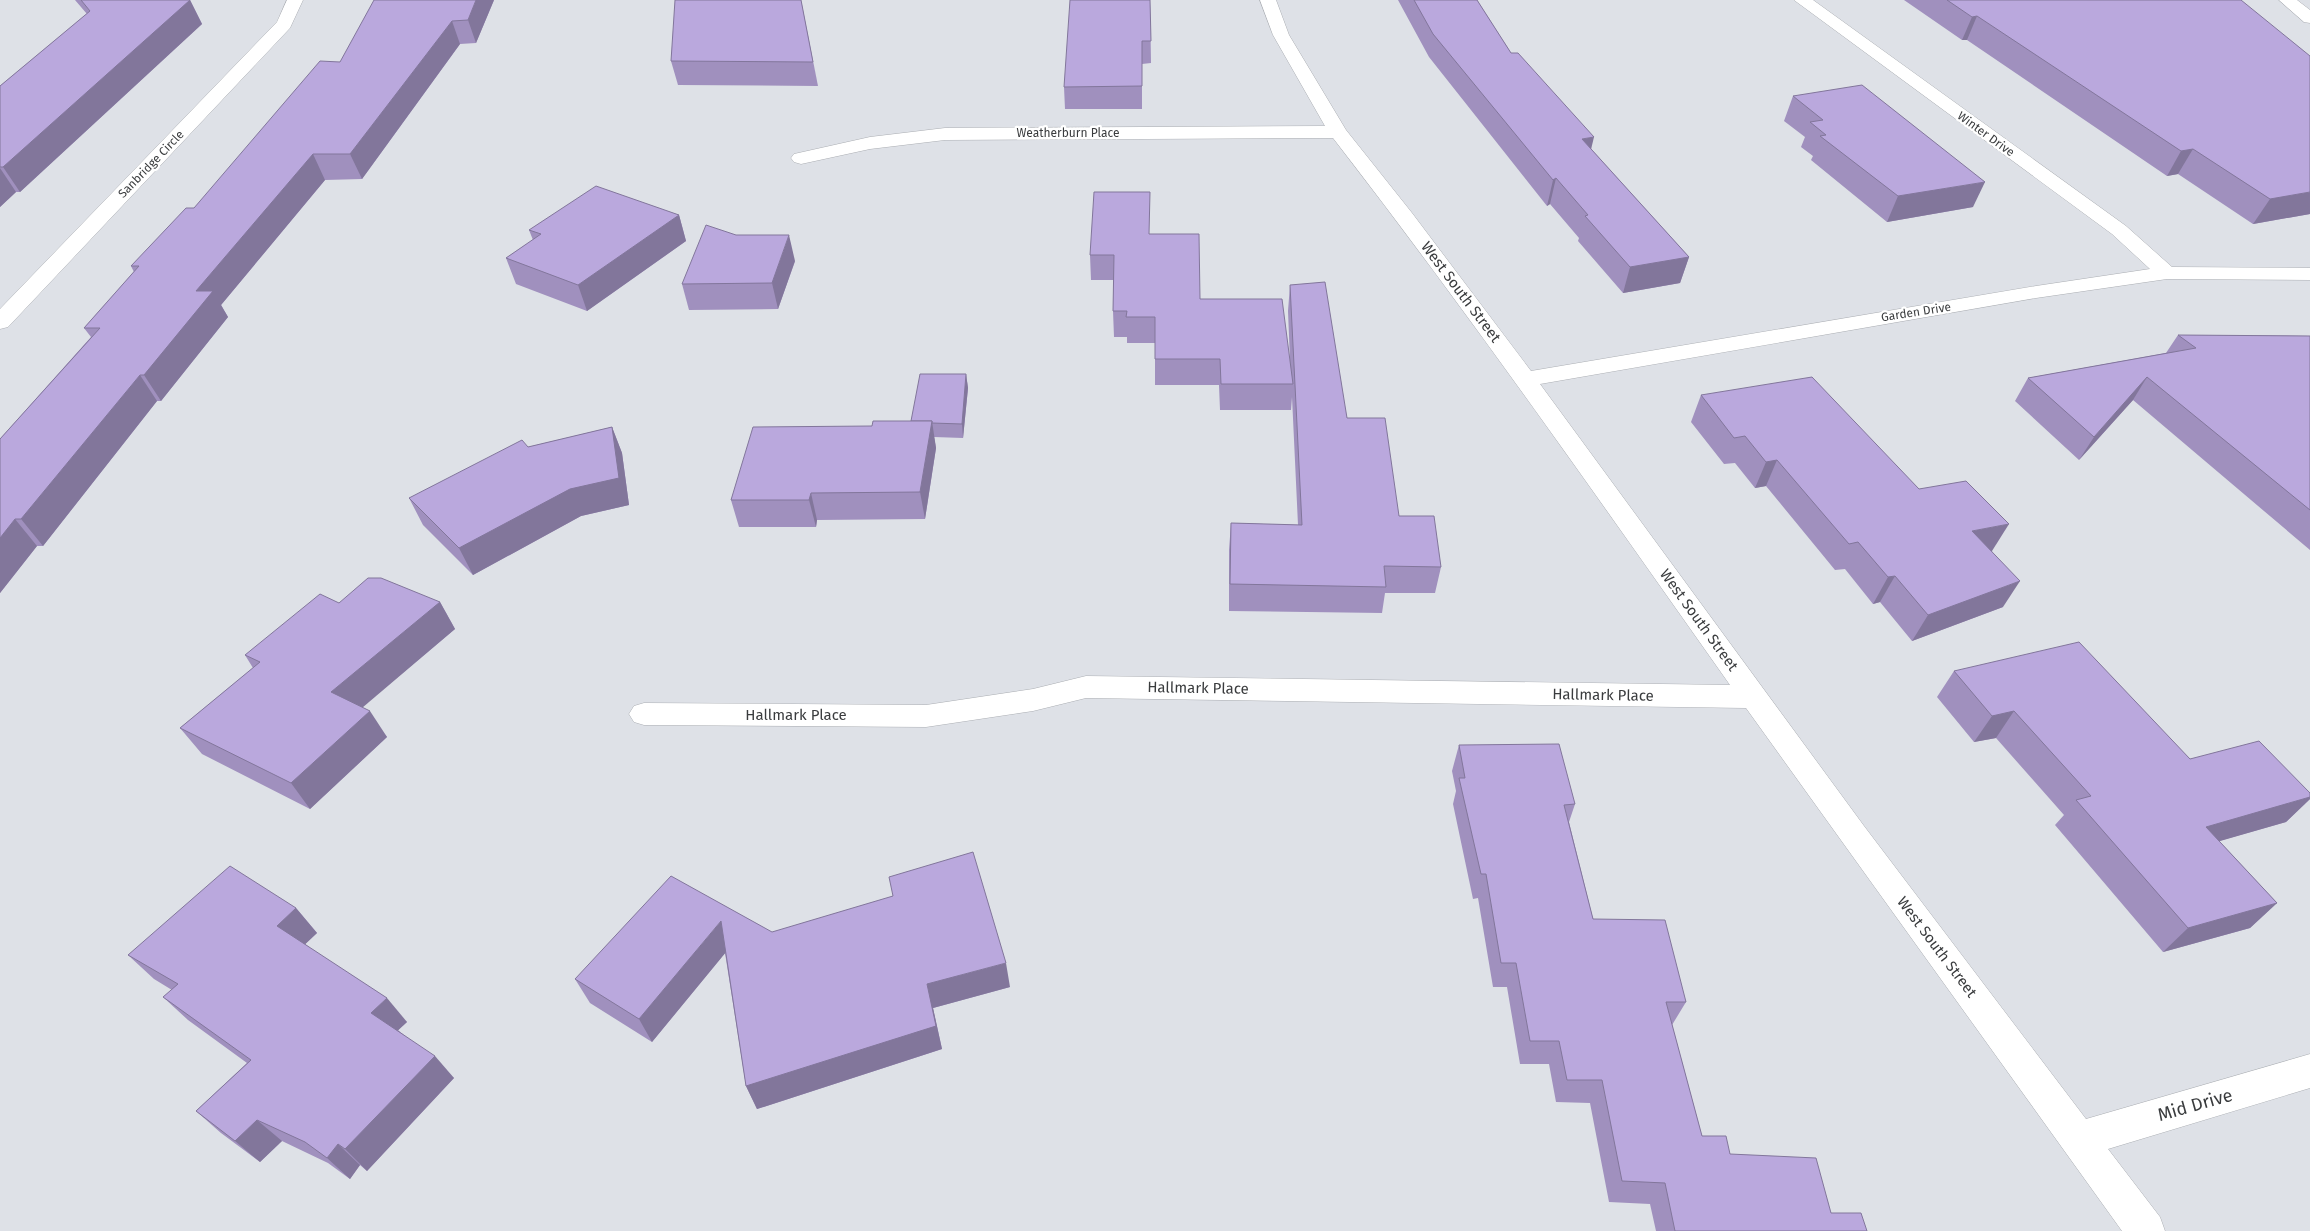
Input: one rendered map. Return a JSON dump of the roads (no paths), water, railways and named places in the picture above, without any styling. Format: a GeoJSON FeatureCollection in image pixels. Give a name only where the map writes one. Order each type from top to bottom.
{"type":"FeatureCollection","features":[{"type":"Feature","properties":{"kind":"street","name":"Sanbridge Circle"},"geometry":{"type":"LineString","coordinates":[[0,322],[284,24],[295,0]]}},
{"type":"Feature","properties":{"kind":"street","name":"West South Street"},"geometry":{"type":"LineString","coordinates":[[1268,0],[1281,35],[1338,132],[1405,217],[1525,379],[1853,834],[2080,1139],[2146,1231]]}},
{"type":"Feature","properties":{"kind":"street","name":"Winter Drive"},"geometry":{"type":"LineString","coordinates":[[1802,0],[2119,230],[2167,273]]}},
{"type":"Feature","properties":{"kind":"street"},"geometry":{"type":"LineString","coordinates":[[2287,0],[2310,18]]}},
{"type":"Feature","properties":{"kind":"street","name":"Weatherburn Place"},"geometry":{"type":"LineString","coordinates":[[801,158],[870,143],[945,134],[1338,132]]}},
{"type":"Feature","properties":{"kind":"street","name":"Garden Drive"},"geometry":{"type":"LineString","coordinates":[[1525,379],[2026,294],[2167,273],[2310,274]]}},
{"type":"Feature","properties":{"kind":"street","name":"Hallmark Place"},"geometry":{"type":"LineString","coordinates":[[644,714],[926,716],[1034,700],[1086,687],[1756,697]]}},
{"type":"Feature","properties":{"kind":"street","name":"Mid Drive"},"geometry":{"type":"LineString","coordinates":[[2080,1139],[2310,1071]]}}]}
